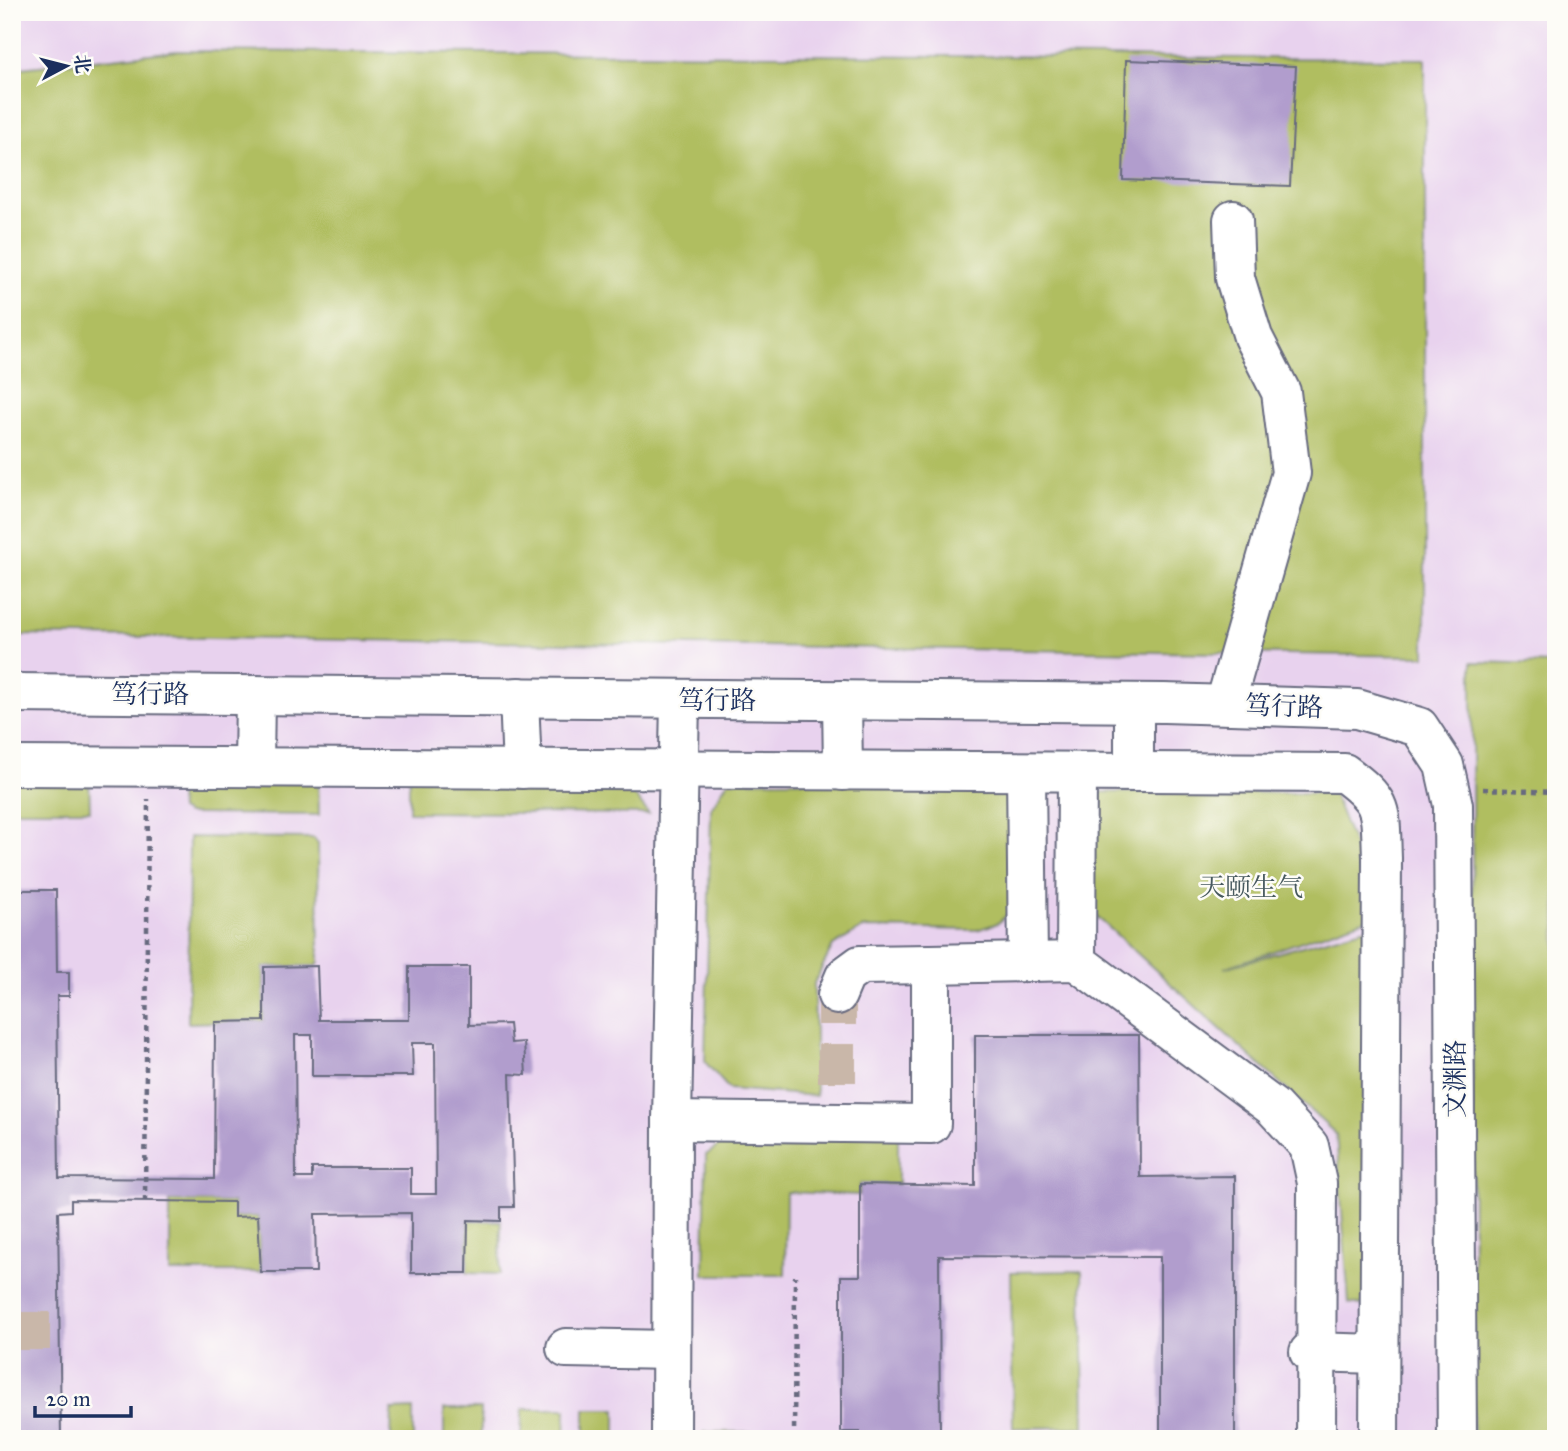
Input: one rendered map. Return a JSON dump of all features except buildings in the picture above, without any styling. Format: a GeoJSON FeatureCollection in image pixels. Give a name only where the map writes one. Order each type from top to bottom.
{"type":"FeatureCollection","features":[{"type":"Feature","properties":{"kind":"street"},"geometry":{"type":"LineString","coordinates":[[1225,704],[1291,473],[1281,392],[1253,337],[1235,278],[1233,220]]}},
{"type":"Feature","properties":{"kind":"street","name":"笃行路"},"geometry":{"type":"LineString","coordinates":[[12,693],[1225,704],[1357,709],[1419,727]]}},
{"type":"Feature","properties":{"kind":"street"},"geometry":{"type":"LineString","coordinates":[[254,767],[255,695]]}},
{"type":"Feature","properties":{"kind":"street"},"geometry":{"type":"LineString","coordinates":[[519,697],[522,769]]}},
{"type":"Feature","properties":{"kind":"street"},"geometry":{"type":"LineString","coordinates":[[671,1439],[672,1121],[680,700]]}},
{"type":"Feature","properties":{"kind":"street"},"geometry":{"type":"LineString","coordinates":[[842,700],[843,771]]}},
{"type":"Feature","properties":{"kind":"street"},"geometry":{"type":"LineString","coordinates":[[1134,702],[1134,772]]}},
{"type":"Feature","properties":{"kind":"street","name":"文渊路"},"geometry":{"type":"LineString","coordinates":[[1419,727],[1444,765],[1453,818],[1457,1439]]}},
{"type":"Feature","properties":{"kind":"street"},"geometry":{"type":"LineString","coordinates":[[12,766],[1344,773],[1367,790],[1380,811],[1379,1439]]}},
{"type":"Feature","properties":{"kind":"street"},"geometry":{"type":"LineString","coordinates":[[1026,772],[1028,962]]}},
{"type":"Feature","properties":{"kind":"street"},"geometry":{"type":"LineString","coordinates":[[1076,961],[1077,772]]}},
{"type":"Feature","properties":{"kind":"street"},"geometry":{"type":"LineString","coordinates":[[837,995],[845,976],[860,965],[1076,961],[1273,1107],[1309,1146],[1317,1182],[1312,1352],[1316,1439]]}},
{"type":"Feature","properties":{"kind":"street"},"geometry":{"type":"LineString","coordinates":[[672,1121],[931,1124],[931,964]]}},
{"type":"Feature","properties":{"kind":"street"},"geometry":{"type":"LineString","coordinates":[[566,1348],[671,1350]]}},
{"type":"Feature","properties":{"kind":"street"},"geometry":{"type":"LineString","coordinates":[[1312,1352],[1379,1354]]}},
{"type":"Feature","properties":{"kind":"path"},"geometry":{"type":"LineString","coordinates":[[145,1201],[149,827],[147,767]]}},
{"type":"Feature","properties":{"kind":"path"},"geometry":{"type":"LineString","coordinates":[[1449,788],[1556,792]]}},
{"type":"Feature","properties":{"kind":"path"},"geometry":{"type":"LineString","coordinates":[[794,1439],[795,1276]]}},
{"type":"Feature","properties":{"kind":"shaded area"},"geometry":{"type":"Polygon","coordinates":[[[32,12],[1556,12],[1556,1439],[12,1439],[12,15],[32,12]]]}},
{"type":"Feature","properties":{"kind":"green space"},"geometry":{"type":"Polygon","coordinates":[[[177,51],[1425,59],[1425,656],[12,635],[12,69],[177,51]]]}},
{"type":"Feature","properties":{"kind":"green space"},"geometry":{"type":"Polygon","coordinates":[[[1472,662],[1556,664],[1556,1439],[1473,1439],[1472,662]]]}},
{"type":"Feature","properties":{"kind":"green space"},"geometry":{"type":"Polygon","coordinates":[[[318,775],[319,815],[187,814],[180,810],[178,780],[318,775]]]}},
{"type":"Feature","properties":{"kind":"green space"},"geometry":{"type":"Polygon","coordinates":[[[89,776],[90,810],[12,810],[12,777],[89,776]]]}},
{"type":"Feature","properties":{"kind":"green space"},"geometry":{"type":"Polygon","coordinates":[[[409,777],[627,786],[649,814],[409,812],[409,777]]]}},
{"type":"Feature","properties":{"kind":"green space"},"geometry":{"type":"Polygon","coordinates":[[[998,780],[1015,793],[1017,906],[998,923],[977,930],[863,928],[833,946],[814,983],[816,1096],[729,1089],[705,1062],[711,808],[728,781],[998,780]]]}},
{"type":"Feature","properties":{"kind":"green space","name":"天颐生气"},"geometry":{"type":"Polygon","coordinates":[[[1089,792],[1333,793],[1381,914],[1224,968],[1391,921],[1377,1307],[1349,1303],[1336,1134],[1095,915],[1089,792]]]}},
{"type":"Feature","properties":{"kind":"green space"},"geometry":{"type":"Polygon","coordinates":[[[189,837],[314,838],[318,844],[319,961],[317,966],[264,967],[264,1021],[188,1023],[189,837]]]}},
{"type":"Feature","properties":{"kind":"green space"},"geometry":{"type":"Polygon","coordinates":[[[739,1131],[898,1131],[898,1184],[860,1184],[859,1195],[786,1192],[785,1275],[704,1275],[706,1155],[739,1131]]]}},
{"type":"Feature","properties":{"kind":"green space"},"geometry":{"type":"Polygon","coordinates":[[[170,1201],[234,1202],[235,1217],[258,1216],[261,1272],[170,1272],[170,1201]]]}},
{"type":"Feature","properties":{"kind":"green space"},"geometry":{"type":"Polygon","coordinates":[[[468,1220],[501,1221],[500,1274],[467,1273],[468,1220]]]}},
{"type":"Feature","properties":{"kind":"green space"},"geometry":{"type":"Polygon","coordinates":[[[1082,1271],[1084,1427],[1013,1428],[1011,1272],[1082,1271]]]}},
{"type":"Feature","properties":{"kind":"green space"},"geometry":{"type":"Polygon","coordinates":[[[413,1409],[413,1439],[391,1439],[392,1410],[413,1409]]]}},
{"type":"Feature","properties":{"kind":"green space"},"geometry":{"type":"Polygon","coordinates":[[[444,1409],[481,1409],[481,1439],[444,1439],[444,1409]]]}},
{"type":"Feature","properties":{"kind":"green space"},"geometry":{"type":"Polygon","coordinates":[[[522,1409],[566,1409],[565,1439],[521,1439],[522,1409]]]}},
{"type":"Feature","properties":{"kind":"green space"},"geometry":{"type":"Polygon","coordinates":[[[585,1409],[616,1409],[616,1439],[585,1439],[585,1409]]]}},
{"type":"Feature","properties":{"kind":"green space"},"geometry":{"type":"Polygon","coordinates":[[[704,1432],[785,1432],[785,1439],[704,1439],[704,1432]]]}},
{"type":"Feature","properties":{"kind":"green space"},"geometry":{"type":"Polygon","coordinates":[[[808,1432],[860,1432],[860,1439],[808,1439],[808,1432]]]}},
{"type":"Feature","properties":{"kind":"tunnel"},"geometry":{"type":"LineString","coordinates":[[837,995],[837,1082]]}},
{"type":"Feature","properties":{"kind":"tunnel"},"geometry":{"type":"LineString","coordinates":[[12,1331],[60,1331]]}}]}
